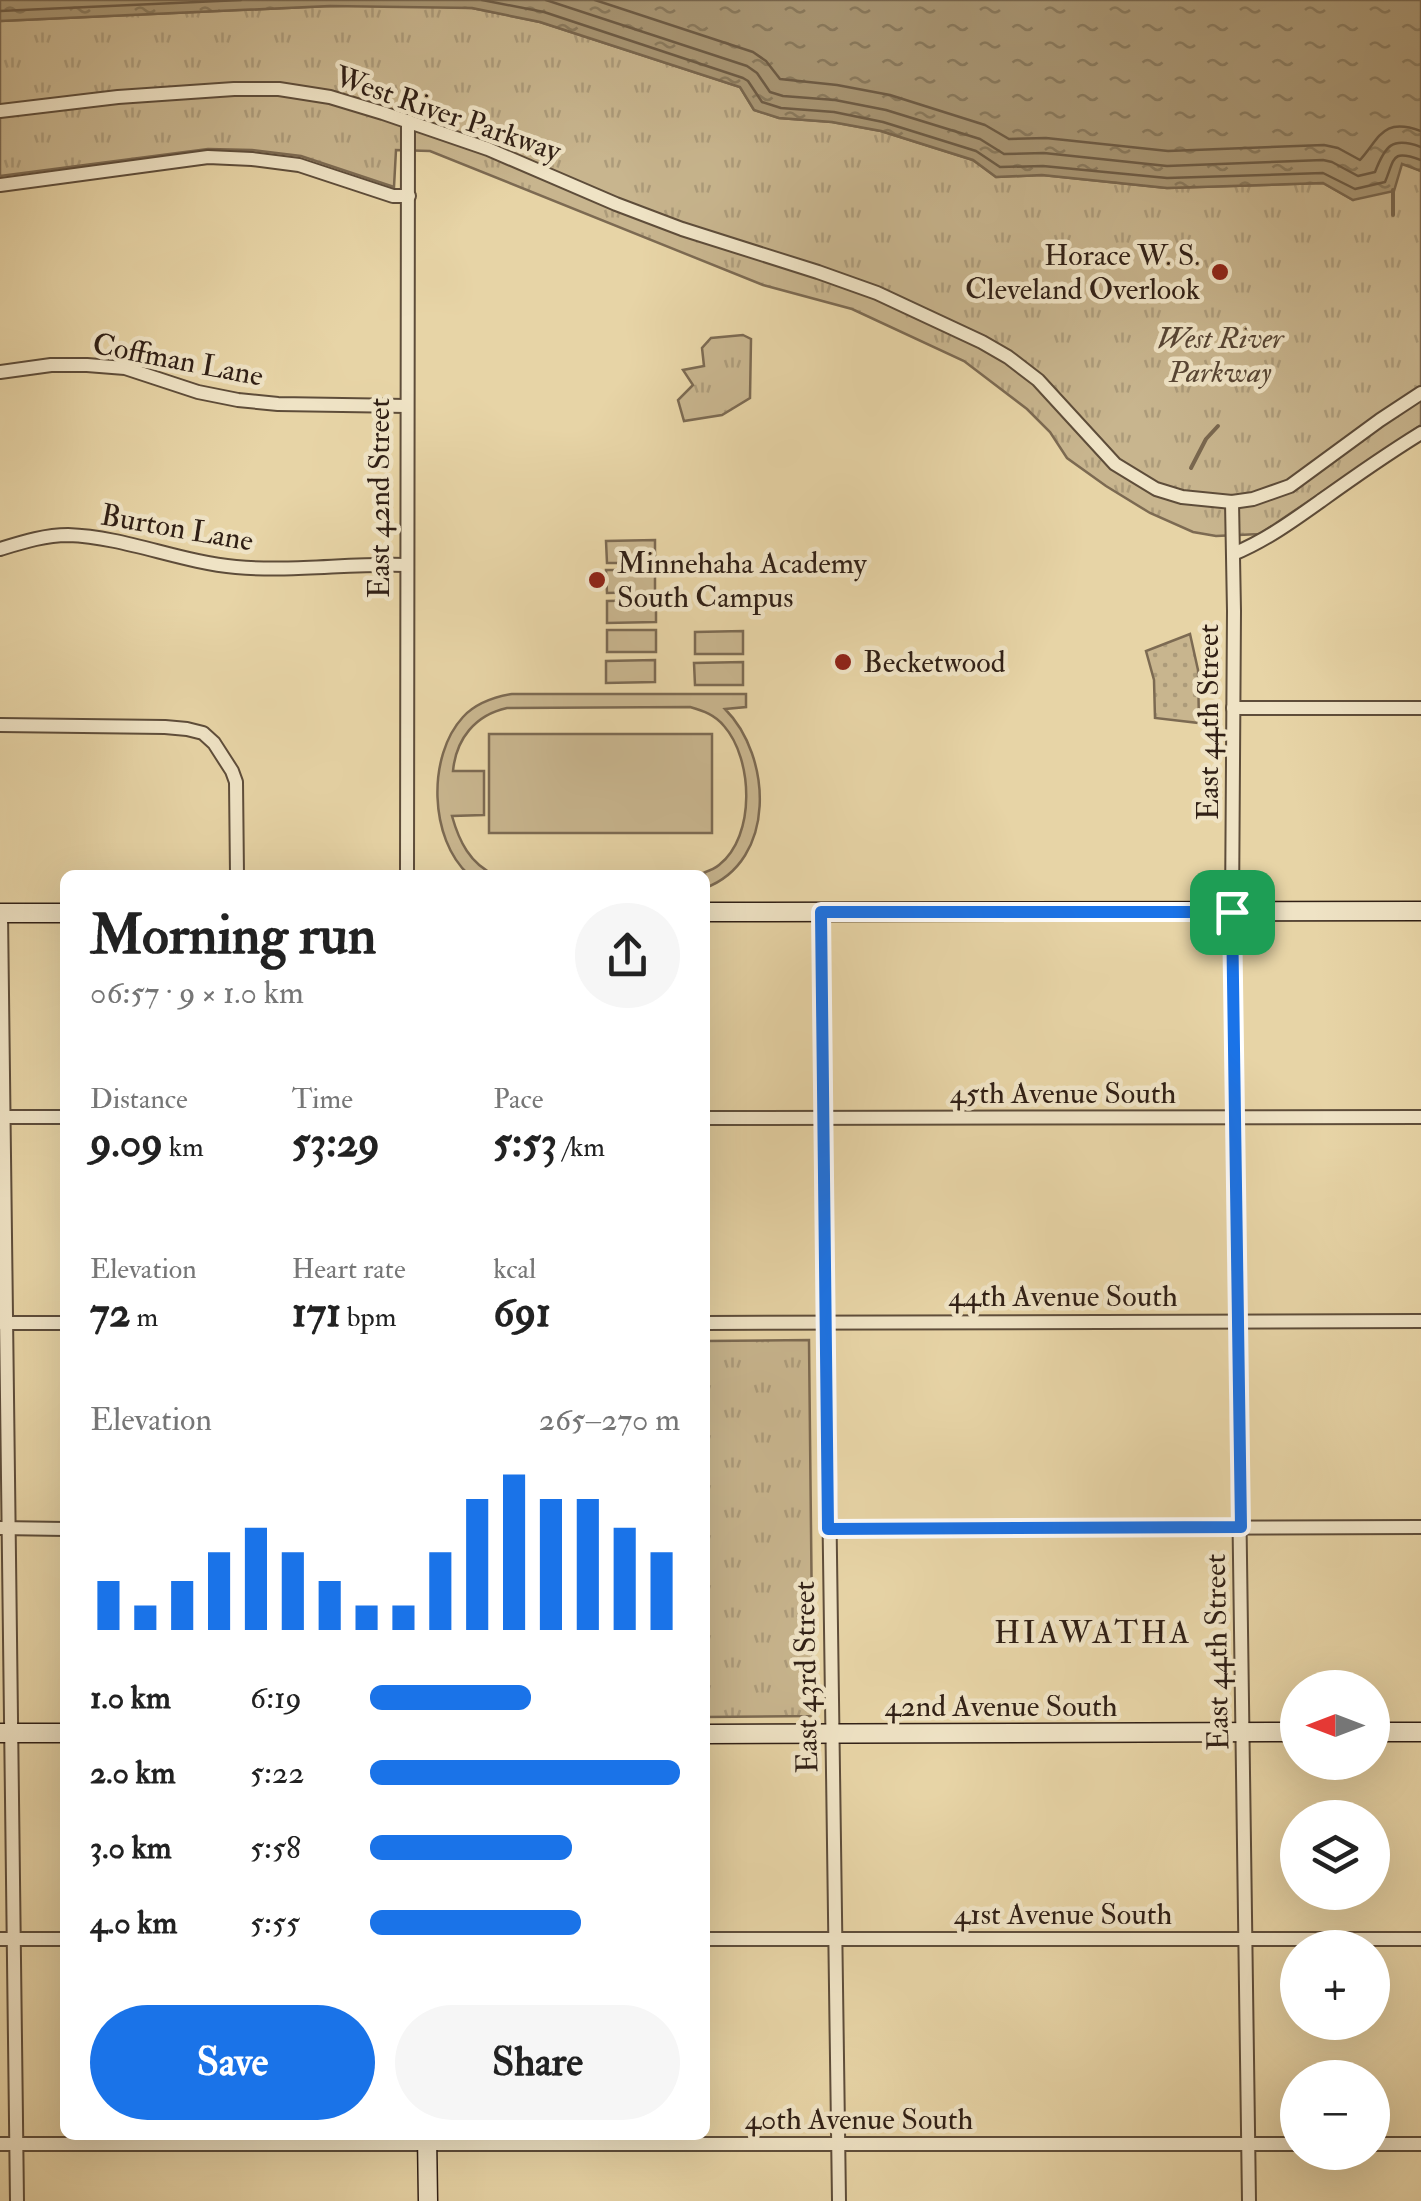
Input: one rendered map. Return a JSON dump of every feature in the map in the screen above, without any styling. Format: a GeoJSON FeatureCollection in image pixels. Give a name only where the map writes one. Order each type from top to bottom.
{"type":"FeatureCollection","features":[{"type":"Feature","properties":{"kind":"street","name":"West River Parkway"},"geometry":{"type":"LineString","coordinates":[[0,111],[118,97],[279,89],[330,97],[408,121],[488,149],[682,229],[818,272],[909,308],[1008,357],[1038,380],[1115,464],[1156,489],[1182,496],[1232,502],[1290,486],[1421,392]]}},
{"type":"Feature","properties":{"kind":"street","name":"East 42nd Street"},"geometry":{"type":"LineString","coordinates":[[407,870],[408,121]]}},
{"type":"Feature","properties":{"kind":"street"},"geometry":{"type":"LineString","coordinates":[[0,184],[208,158],[252,158],[299,165],[393,196],[409,196]]}},
{"type":"Feature","properties":{"kind":"street","name":"Coffman Lane"},"geometry":{"type":"LineString","coordinates":[[0,372],[51,365],[125,368],[198,392],[238,400],[407,406]]}},
{"type":"Feature","properties":{"kind":"street"},"geometry":{"type":"LineString","coordinates":[[1233,554],[1290,523],[1421,433]]}},
{"type":"Feature","properties":{"kind":"street","name":"East 44th Street"},"geometry":{"type":"LineString","coordinates":[[1232,502],[1234,1118],[1249,2201]]}},
{"type":"Feature","properties":{"kind":"street","name":"Burton Lane"},"geometry":{"type":"LineString","coordinates":[[0,548],[66,535],[233,566],[408,565]]}},
{"type":"Feature","properties":{"kind":"street"},"geometry":{"type":"LineString","coordinates":[[1233,708],[1421,708]]}},
{"type":"Feature","properties":{"kind":"street"},"geometry":{"type":"LineString","coordinates":[[0,726],[165,727],[204,733],[224,758],[236,782],[236,870]]}},
{"type":"Feature","properties":{"kind":"street"},"geometry":{"type":"LineString","coordinates":[[710,912],[1421,911]]}},
{"type":"Feature","properties":{"kind":"street","name":"East 43rd Street"},"geometry":{"type":"LineString","coordinates":[[821,912],[838,2201]]}},
{"type":"Feature","properties":{"kind":"street"},"geometry":{"type":"LineString","coordinates":[[17,2201],[7,1940],[1,914],[60,913]]}},
{"type":"Feature","properties":{"kind":"street"},"geometry":{"type":"LineString","coordinates":[[2,1118],[60,1117]]}},
{"type":"Feature","properties":{"kind":"street","name":"45th Avenue South"},"geometry":{"type":"LineString","coordinates":[[710,1118],[1421,1118]]}},
{"type":"Feature","properties":{"kind":"street","name":"44th Avenue South"},"geometry":{"type":"LineString","coordinates":[[710,1323],[1421,1321]]}},
{"type":"Feature","properties":{"kind":"street"},"geometry":{"type":"LineString","coordinates":[[3,1323],[60,1323]]}},
{"type":"Feature","properties":{"kind":"street"},"geometry":{"type":"LineString","coordinates":[[828,1529],[1421,1527]]}},
{"type":"Feature","properties":{"kind":"street"},"geometry":{"type":"LineString","coordinates":[[4,1528],[60,1528]]}},
{"type":"Feature","properties":{"kind":"street","name":"42nd Avenue South"},"geometry":{"type":"LineString","coordinates":[[710,1734],[1280,1732]]}},
{"type":"Feature","properties":{"kind":"street"},"geometry":{"type":"LineString","coordinates":[[1390,1732],[1421,1732]]}},
{"type":"Feature","properties":{"kind":"street"},"geometry":{"type":"LineString","coordinates":[[6,1733],[60,1733]]}},
{"type":"Feature","properties":{"kind":"street"},"geometry":{"type":"LineString","coordinates":[[7,1940],[60,1939]]}},
{"type":"Feature","properties":{"kind":"street","name":"41st Avenue South"},"geometry":{"type":"LineString","coordinates":[[710,1939],[1421,1939]]}},
{"type":"Feature","properties":{"kind":"street","name":"40th Avenue South"},"geometry":{"type":"LineString","coordinates":[[0,2144],[346,2140]]}},
{"type":"Feature","properties":{"kind":"street"},"geometry":{"type":"LineString","coordinates":[[428,2140],[428,2201]]}},
{"type":"Feature","properties":{"kind":"street","name":"40th Avenue South"},"geometry":{"type":"LineString","coordinates":[[510,2140],[1280,2144]]}},
{"type":"Feature","properties":{"kind":"street"},"geometry":{"type":"LineString","coordinates":[[1390,2144],[1421,2144]]}},
{"type":"Feature","properties":{"kind":"green space","name":"West River Parkway"},"geometry":{"type":"Polygon","coordinates":[[[396,5],[472,8],[540,22],[740,87],[754,110],[779,118],[881,131],[973,160],[996,177],[1042,175],[1167,188],[1323,183],[1353,200],[1402,163],[1421,171],[1421,425],[1260,534],[1216,536],[1193,532],[1150,513],[1067,458],[1050,432],[1027,409],[964,361],[852,309],[763,285],[430,151],[396,150],[394,187],[301,156],[252,150],[208,149],[0,176],[0,21],[396,5]]]}},
{"type":"Feature","properties":{"kind":"green space"},"geometry":{"type":"Polygon","coordinates":[[[743,335],[751,339],[750,398],[722,415],[684,421],[678,400],[693,385],[683,370],[704,366],[702,348],[711,338],[743,335]]]}},
{"type":"Feature","properties":{"kind":"green space"},"geometry":{"type":"Polygon","coordinates":[[[655,540],[655,563],[607,563],[606,541],[655,540]]]}},
{"type":"Feature","properties":{"kind":"green space"},"geometry":{"type":"Polygon","coordinates":[[[606,570],[655,570],[655,592],[607,593],[606,570]]]}},
{"type":"Feature","properties":{"kind":"green space"},"geometry":{"type":"Polygon","coordinates":[[[656,600],[656,622],[607,623],[607,601],[656,600]]]}},
{"type":"Feature","properties":{"kind":"green space"},"geometry":{"type":"Polygon","coordinates":[[[607,630],[656,630],[656,652],[607,652],[607,630]]]}},
{"type":"Feature","properties":{"kind":"green space"},"geometry":{"type":"Polygon","coordinates":[[[743,631],[743,654],[695,654],[695,632],[743,631]]]}},
{"type":"Feature","properties":{"kind":"green space"},"geometry":{"type":"Polygon","coordinates":[[[1190,634],[1198,670],[1199,723],[1155,718],[1154,680],[1146,651],[1190,634]]]}},
{"type":"Feature","properties":{"kind":"green space"},"geometry":{"type":"Polygon","coordinates":[[[655,660],[655,682],[606,683],[606,661],[655,660]]]}},
{"type":"Feature","properties":{"kind":"green space"},"geometry":{"type":"Polygon","coordinates":[[[743,662],[743,685],[695,685],[694,663],[743,662]]]}},
{"type":"Feature","properties":{"kind":"green space"},"geometry":{"type":"Polygon","coordinates":[[[746,694],[746,707],[725,709],[741,729],[758,779],[760,806],[745,855],[728,874],[710,885],[710,870],[731,852],[739,836],[746,797],[741,758],[734,740],[713,716],[690,707],[507,708],[485,716],[469,730],[455,759],[453,771],[484,771],[484,815],[452,816],[467,851],[487,870],[465,870],[446,841],[440,819],[443,753],[451,734],[468,712],[499,697],[746,694]]]}},
{"type":"Feature","properties":{"kind":"green space"},"geometry":{"type":"Polygon","coordinates":[[[489,734],[712,734],[712,833],[489,833],[489,734]]]}},
{"type":"Feature","properties":{"kind":"green space"},"geometry":{"type":"Polygon","coordinates":[[[809,1340],[813,1716],[710,1717],[710,1341],[809,1340]]]}},
{"type":"Feature","properties":{"kind":"water"},"geometry":{"type":"Polygon","coordinates":[[[0,0],[1421,0],[1421,171],[1402,164],[1394,191],[1353,200],[1323,183],[1167,188],[1042,175],[996,177],[973,160],[881,131],[779,118],[754,110],[740,87],[540,22],[472,8],[330,6],[0,21],[0,0]]]}},
{"type":"Feature","properties":{"kind":"waterway"},"geometry":{"type":"LineString","coordinates":[[1393,190],[1393,215]]}},
{"type":"Feature","properties":{"kind":"waterway"},"geometry":{"type":"LineString","coordinates":[[1191,468],[1206,439],[1218,426]]}},
{"type":"Feature","properties":{"kind":"place","name":"Horace W. S. Cleveland Overlook"},"geometry":{"type":"Point","coordinates":[1220,272]}},
{"type":"Feature","properties":{"kind":"place","name":"Minnehaha Academy South Campus"},"geometry":{"type":"Point","coordinates":[597,580]}},
{"type":"Feature","properties":{"kind":"place","name":"Becketwood"},"geometry":{"type":"Point","coordinates":[843,662]}},
{"type":"Feature","properties":{"kind":"district","name":"HIAWATHA"},"geometry":{"type":"Point","coordinates":[1093,1633]}},
{"type":"Feature","properties":{"kind":"route"},"geometry":{"type":"LineString","coordinates":[[821,912],[1232,912],[1241,1527],[828,1529],[821,912]]}}]}
